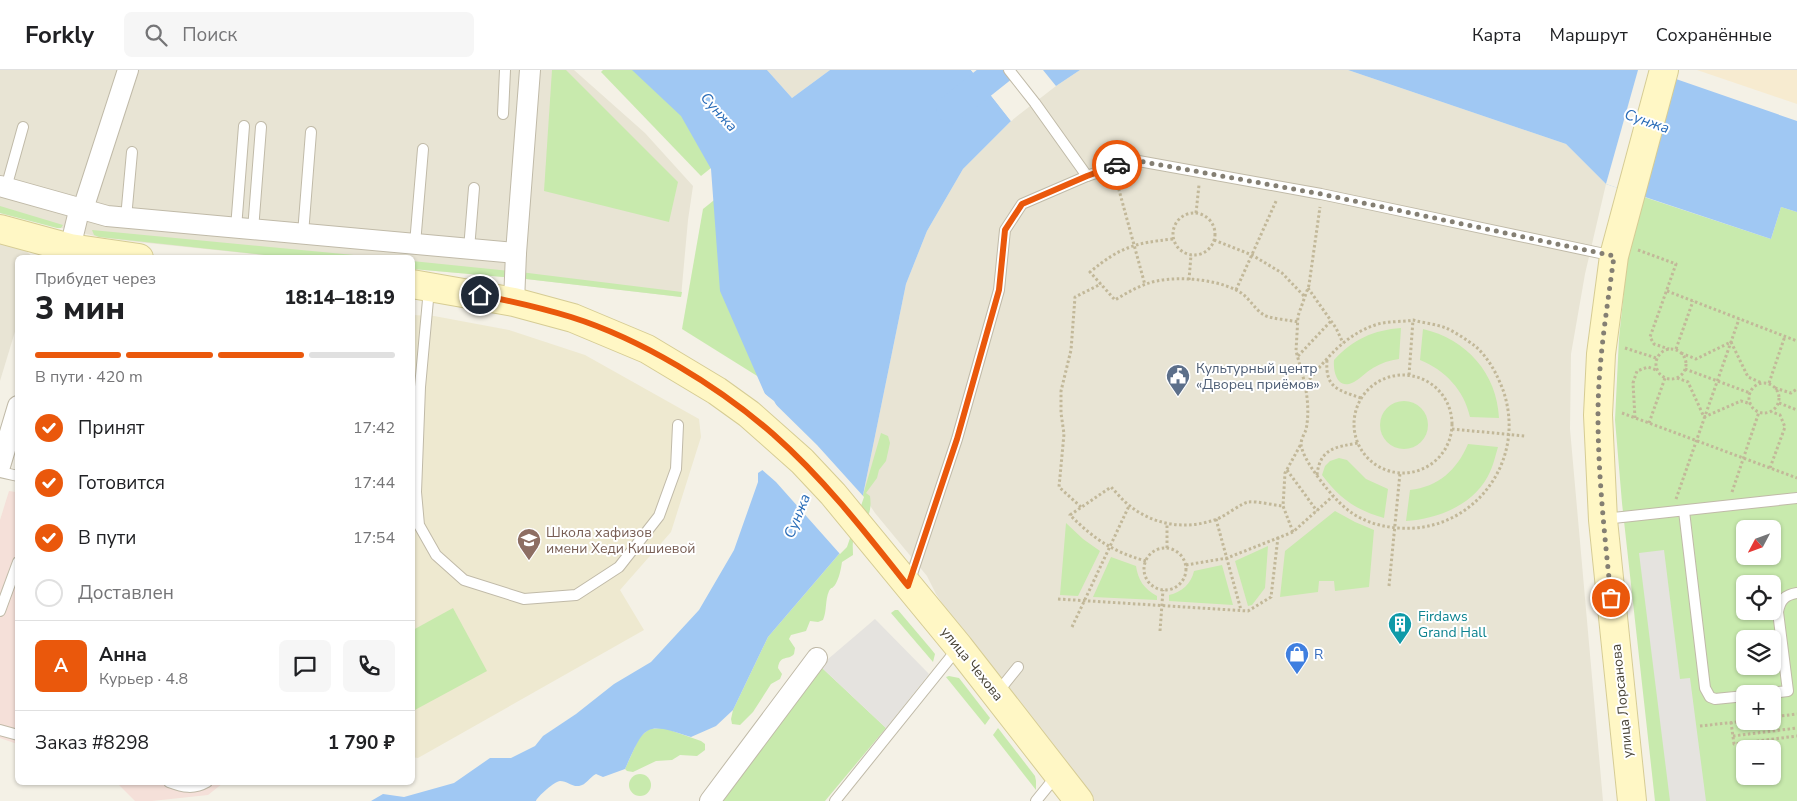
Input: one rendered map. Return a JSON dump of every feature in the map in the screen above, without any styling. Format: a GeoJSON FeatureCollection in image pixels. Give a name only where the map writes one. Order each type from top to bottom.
{"type":"FeatureCollection","features":[{"type":"Feature","properties":{"kind":"main road","name":"улица Лорсанова"},"geometry":{"type":"LineString","coordinates":[[1632,801],[1603,520],[1598,407],[1601,354],[1626,253],[1629,202],[1664,70]]}},
{"type":"Feature","properties":{"kind":"main road"},"geometry":{"type":"LineString","coordinates":[[0,229],[62,250],[110,255]]}},
{"type":"Feature","properties":{"kind":"main road","name":"улица Чехова"},"geometry":{"type":"LineString","coordinates":[[421,285],[514,302],[572,318],[618,336],[668,361],[717,391],[749,414],[774,435],[833,494],[959,647],[1079,801]]}},
{"type":"Feature","properties":{"kind":"street"},"geometry":{"type":"LineString","coordinates":[[62,250],[78,215],[83,209],[128,70]]}},
{"type":"Feature","properties":{"kind":"street"},"geometry":{"type":"LineString","coordinates":[[514,302],[530,70]]}},
{"type":"Feature","properties":{"kind":"street"},"geometry":{"type":"LineString","coordinates":[[3,187],[107,216],[516,254]]}},
{"type":"Feature","properties":{"kind":"street"},"geometry":{"type":"LineString","coordinates":[[0,466],[15,416]]}},
{"type":"Feature","properties":{"kind":"street"},"geometry":{"type":"LineString","coordinates":[[710,801],[817,658]]}},
{"type":"Feature","properties":{"kind":"lane"},"geometry":{"type":"LineString","coordinates":[[503,114],[505,70]]}},
{"type":"Feature","properties":{"kind":"lane"},"geometry":{"type":"LineString","coordinates":[[1009,70],[1087,176]]}},
{"type":"Feature","properties":{"kind":"lane"},"geometry":{"type":"LineString","coordinates":[[244,126],[244,229]]}},
{"type":"Feature","properties":{"kind":"lane"},"geometry":{"type":"LineString","coordinates":[[3,187],[23,127]]}},
{"type":"Feature","properties":{"kind":"lane"},"geometry":{"type":"LineString","coordinates":[[244,229],[261,128]]}},
{"type":"Feature","properties":{"kind":"lane"},"geometry":{"type":"LineString","coordinates":[[302,234],[311,132]]}},
{"type":"Feature","properties":{"kind":"lane"},"geometry":{"type":"LineString","coordinates":[[415,244],[423,149]]}},
{"type":"Feature","properties":{"kind":"lane"},"geometry":{"type":"LineString","coordinates":[[126,218],[132,152]]}},
{"type":"Feature","properties":{"kind":"lane"},"geometry":{"type":"LineString","coordinates":[[908,586],[957,439],[999,290],[1005,230],[1022,204],[1087,176],[1133,160],[1626,253]]}},
{"type":"Feature","properties":{"kind":"lane"},"geometry":{"type":"LineString","coordinates":[[469,249],[474,188]]}},
{"type":"Feature","properties":{"kind":"lane"},"geometry":{"type":"LineString","coordinates":[[421,285],[416,492],[419,525],[436,555],[464,580],[524,599],[576,595],[620,567],[659,516],[676,469],[678,425]]}},
{"type":"Feature","properties":{"kind":"lane"},"geometry":{"type":"LineString","coordinates":[[0,472],[15,475]]}},
{"type":"Feature","properties":{"kind":"lane"},"geometry":{"type":"LineString","coordinates":[[1603,520],[1797,498]]}},
{"type":"Feature","properties":{"kind":"lane"},"geometry":{"type":"LineString","coordinates":[[1684,510],[1705,688],[1710,697],[1714,699],[1736,697]]}},
{"type":"Feature","properties":{"kind":"lane"},"geometry":{"type":"LineString","coordinates":[[0,612],[15,570]]}},
{"type":"Feature","properties":{"kind":"lane"},"geometry":{"type":"LineString","coordinates":[[1792,690],[1778,612],[1782,599],[1797,593]]}},
{"type":"Feature","properties":{"kind":"lane"},"geometry":{"type":"LineString","coordinates":[[835,801],[959,647]]}},
{"type":"Feature","properties":{"kind":"lane"},"geometry":{"type":"LineString","coordinates":[[996,694],[1018,667]]}},
{"type":"Feature","properties":{"kind":"lane"},"geometry":{"type":"LineString","coordinates":[[0,730],[15,734]]}},
{"type":"Feature","properties":{"kind":"lane"},"geometry":{"type":"LineString","coordinates":[[1036,801],[1058,774]]}},
{"type":"Feature","properties":{"kind":"lane"},"geometry":{"type":"LineString","coordinates":[[178,785],[187,788],[202,785]]}},
{"type":"Feature","properties":{"kind":"path"},"geometry":{"type":"LineString","coordinates":[[1113,167],[1145,285]]}},
{"type":"Feature","properties":{"kind":"path"},"geometry":{"type":"LineString","coordinates":[[1196,213],[1200,172]]}},
{"type":"Feature","properties":{"kind":"path"},"geometry":{"type":"LineString","coordinates":[[1236,290],[1282,187]]}},
{"type":"Feature","properties":{"kind":"path"},"geometry":{"type":"LineString","coordinates":[[1293,532],[1282,506],[1285,473],[1301,444],[1308,416],[1305,385],[1296,351],[1298,316],[1308,288],[1321,194]]}},
{"type":"Feature","properties":{"kind":"path"},"geometry":{"type":"LineString","coordinates":[[1196,213],[1204,215],[1210,220],[1213,226],[1214,240],[1206,251],[1191,255],[1180,250],[1173,239],[1173,232],[1178,219],[1184,215],[1196,213]]}},
{"type":"Feature","properties":{"kind":"path"},"geometry":{"type":"LineString","coordinates":[[1173,239],[1134,244],[1108,257],[1090,272],[1115,300],[1145,285],[1170,279],[1189,280],[1212,283],[1236,290],[1265,315],[1298,322]]}},
{"type":"Feature","properties":{"kind":"path"},"geometry":{"type":"LineString","coordinates":[[1214,240],[1252,254],[1282,273],[1305,297]]}},
{"type":"Feature","properties":{"kind":"path"},"geometry":{"type":"LineString","coordinates":[[1626,253],[1676,264],[1650,337],[1654,344],[1669,349],[1676,349],[1682,354],[1696,358],[1730,342]]}},
{"type":"Feature","properties":{"kind":"path"},"geometry":{"type":"LineString","coordinates":[[1189,280],[1191,255]]}},
{"type":"Feature","properties":{"kind":"path"},"geometry":{"type":"LineString","coordinates":[[1081,507],[1059,487],[1064,434],[1061,413],[1061,390],[1071,350],[1075,297],[1101,284]]}},
{"type":"Feature","properties":{"kind":"path"},"geometry":{"type":"LineString","coordinates":[[1308,288],[1332,321],[1343,343]]}},
{"type":"Feature","properties":{"kind":"path"},"geometry":{"type":"LineString","coordinates":[[1667,291],[1797,341]]}},
{"type":"Feature","properties":{"kind":"path"},"geometry":{"type":"LineString","coordinates":[[1676,349],[1693,301]]}},
{"type":"Feature","properties":{"kind":"path"},"geometry":{"type":"LineString","coordinates":[[1674,504],[1739,319]]}},
{"type":"Feature","properties":{"kind":"path"},"geometry":{"type":"LineString","coordinates":[[1409,375],[1413,320]]}},
{"type":"Feature","properties":{"kind":"path"},"geometry":{"type":"LineString","coordinates":[[1301,444],[1317,476],[1349,512],[1380,526],[1415,529],[1448,521],[1477,502],[1498,474],[1509,442],[1509,407],[1497,374],[1476,347],[1446,328],[1413,320],[1379,324],[1348,338],[1305,385]]}},
{"type":"Feature","properties":{"kind":"path"},"geometry":{"type":"LineString","coordinates":[[1298,356],[1332,321]]}},
{"type":"Feature","properties":{"kind":"path"},"geometry":{"type":"LineString","coordinates":[[1769,383],[1785,336]]}},
{"type":"Feature","properties":{"kind":"path"},"geometry":{"type":"LineString","coordinates":[[1730,342],[1748,377],[1762,383],[1769,383],[1775,388],[1791,393],[1797,389]]}},
{"type":"Feature","properties":{"kind":"path"},"geometry":{"type":"LineString","coordinates":[[1625,348],[1656,358]]}},
{"type":"Feature","properties":{"kind":"path"},"geometry":{"type":"LineString","coordinates":[[1657,370],[1656,358],[1659,354],[1669,349]]}},
{"type":"Feature","properties":{"kind":"path"},"geometry":{"type":"LineString","coordinates":[[1677,378],[1685,369],[1686,363],[1682,354]]}},
{"type":"Feature","properties":{"kind":"path"},"geometry":{"type":"LineString","coordinates":[[1327,359],[1326,370],[1328,380],[1336,388],[1361,398]]}},
{"type":"Feature","properties":{"kind":"path"},"geometry":{"type":"LineString","coordinates":[[1635,418],[1633,384],[1637,371],[1648,367],[1657,370],[1665,378],[1677,378],[1688,382],[1704,417]]}},
{"type":"Feature","properties":{"kind":"path"},"geometry":{"type":"LineString","coordinates":[[1685,369],[1750,393]]}},
{"type":"Feature","properties":{"kind":"path"},"geometry":{"type":"LineString","coordinates":[[1395,375],[1409,375],[1427,381],[1440,391],[1448,404],[1452,419],[1452,435],[1446,450],[1435,462],[1422,470],[1406,473],[1391,472],[1375,465],[1363,453],[1356,438],[1353,422],[1357,405],[1361,398],[1379,380],[1395,375]]}},
{"type":"Feature","properties":{"kind":"path"},"geometry":{"type":"LineString","coordinates":[[1649,423],[1665,378]]}},
{"type":"Feature","properties":{"kind":"path"},"geometry":{"type":"LineString","coordinates":[[1751,404],[1750,393],[1753,388],[1762,383]]}},
{"type":"Feature","properties":{"kind":"path"},"geometry":{"type":"LineString","coordinates":[[1771,411],[1779,403],[1779,397],[1775,388]]}},
{"type":"Feature","properties":{"kind":"path"},"geometry":{"type":"LineString","coordinates":[[1704,417],[1741,401],[1751,404],[1759,412],[1771,411],[1780,415],[1786,427],[1770,468]]}},
{"type":"Feature","properties":{"kind":"path"},"geometry":{"type":"LineString","coordinates":[[1779,403],[1797,410]]}},
{"type":"Feature","properties":{"kind":"path"},"geometry":{"type":"LineString","coordinates":[[1730,498],[1759,412]]}},
{"type":"Feature","properties":{"kind":"path"},"geometry":{"type":"LineString","coordinates":[[1622,413],[1797,478]]}},
{"type":"Feature","properties":{"kind":"path"},"geometry":{"type":"LineString","coordinates":[[1452,429],[1525,436]]}},
{"type":"Feature","properties":{"kind":"path"},"geometry":{"type":"LineString","coordinates":[[1317,476],[1320,463],[1329,451],[1358,443]]}},
{"type":"Feature","properties":{"kind":"path"},"geometry":{"type":"LineString","coordinates":[[1288,470],[1317,511]]}},
{"type":"Feature","properties":{"kind":"path"},"geometry":{"type":"LineString","coordinates":[[1389,586],[1400,473]]}},
{"type":"Feature","properties":{"kind":"path"},"geometry":{"type":"LineString","coordinates":[[1146,561],[1126,556],[1109,548],[1087,532],[1070,515],[1111,487],[1129,506],[1146,517],[1167,524],[1190,525],[1216,519],[1232,512],[1247,502],[1282,506]]}},
{"type":"Feature","properties":{"kind":"path"},"geometry":{"type":"LineString","coordinates":[[1186,565],[1227,558],[1293,532],[1334,496]]}},
{"type":"Feature","properties":{"kind":"path"},"geometry":{"type":"LineString","coordinates":[[1072,627],[1129,506]]}},
{"type":"Feature","properties":{"kind":"path"},"geometry":{"type":"LineString","coordinates":[[1216,519],[1241,610]]}},
{"type":"Feature","properties":{"kind":"path"},"geometry":{"type":"LineString","coordinates":[[1166,548],[1167,524]]}},
{"type":"Feature","properties":{"kind":"path"},"geometry":{"type":"LineString","coordinates":[[1058,600],[1248,611],[1271,597],[1278,537]]}},
{"type":"Feature","properties":{"kind":"path"},"geometry":{"type":"LineString","coordinates":[[1166,548],[1176,551],[1182,556],[1186,565],[1185,577],[1181,583],[1175,587],[1163,590],[1155,587],[1146,578],[1144,571],[1146,561],[1151,553],[1157,549],[1166,548]]}},
{"type":"Feature","properties":{"kind":"path"},"geometry":{"type":"LineString","coordinates":[[1160,631],[1163,590]]}},
{"type":"Feature","properties":{"kind":"path"},"geometry":{"type":"LineString","coordinates":[[1781,716],[1797,714]]}},
{"type":"Feature","properties":{"kind":"path"},"geometry":{"type":"LineString","coordinates":[[1731,722],[1734,744],[1797,736]]}},
{"type":"Feature","properties":{"kind":"path"},"geometry":{"type":"LineString","coordinates":[[1700,726],[1736,722]]}},
{"type":"Feature","properties":{"kind":"path"},"geometry":{"type":"LineString","coordinates":[[1733,736],[1797,728]]}},
{"type":"Feature","properties":{"kind":"shaded area"},"geometry":{"type":"Polygon","coordinates":[[[0,70],[574,70],[645,133],[693,186],[681,297],[526,279],[415,269],[415,255],[264,255],[138,242],[99,237],[0,213],[0,70]]]}},
{"type":"Feature","properties":{"kind":"shaded area"},"geometry":{"type":"Polygon","coordinates":[[[767,70],[830,70],[792,98],[767,70]]]}},
{"type":"Feature","properties":{"kind":"shaded area"},"geometry":{"type":"Polygon","coordinates":[[[1080,70],[1348,70],[1566,144],[1606,184],[1585,274],[1571,354],[1570,429],[1603,801],[1092,801],[950,615],[927,576],[875,513],[863,495],[906,284],[927,231],[963,169],[1011,121],[1080,70]]]}},
{"type":"Feature","properties":{"kind":"shaded area"},"geometry":{"type":"Polygon","coordinates":[[[1697,70],[1797,70],[1797,104],[1697,70]]]}},
{"type":"Feature","properties":{"kind":"shaded area"},"geometry":{"type":"Polygon","coordinates":[[[0,243],[26,251],[31,255],[15,255],[15,332],[0,381],[0,243]]]}},
{"type":"Feature","properties":{"kind":"shaded area","name":"Школа хафизов имени Хеди Кишиевой"},"geometry":{"type":"Polygon","coordinates":[[[415,315],[434,316],[509,330],[585,355],[699,419],[701,437],[671,532],[620,590],[644,630],[418,758],[415,758],[415,315]]]}},
{"type":"Feature","properties":{"kind":"shaded area"},"geometry":{"type":"Polygon","coordinates":[[[9,491],[15,492],[15,743],[0,738],[0,520],[9,491]]]}},
{"type":"Feature","properties":{"kind":"shaded area"},"geometry":{"type":"Polygon","coordinates":[[[1664,550],[1680,679],[1690,678],[1706,801],[1670,801],[1639,553],[1664,550]]]}},
{"type":"Feature","properties":{"kind":"shaded area"},"geometry":{"type":"Polygon","coordinates":[[[875,619],[929,674],[886,728],[820,666],[875,619]]]}},
{"type":"Feature","properties":{"kind":"shaded area"},"geometry":{"type":"Polygon","coordinates":[[[119,785],[220,785],[208,795],[135,801],[119,785]]]}},
{"type":"Feature","properties":{"kind":"green space"},"geometry":{"type":"Polygon","coordinates":[[[552,70],[566,70],[678,182],[669,222],[544,191],[552,70]]]}},
{"type":"Feature","properties":{"kind":"green space"},"geometry":{"type":"Polygon","coordinates":[[[603,70],[734,70],[780,113],[701,176],[601,72],[603,70]]]}},
{"type":"Feature","properties":{"kind":"green space"},"geometry":{"type":"Polygon","coordinates":[[[850,91],[775,387],[682,329],[703,209],[850,91]]]}},
{"type":"Feature","properties":{"kind":"green space"},"geometry":{"type":"Polygon","coordinates":[[[1641,196],[1771,239],[1781,207],[1797,212],[1797,801],[1655,801],[1622,503],[1615,420],[1619,338],[1629,244],[1641,196]]]}},
{"type":"Feature","properties":{"kind":"green space"},"geometry":{"type":"Polygon","coordinates":[[[0,206],[63,225],[61,228],[57,228],[0,213],[0,206]]]}},
{"type":"Feature","properties":{"kind":"green space"},"geometry":{"type":"Polygon","coordinates":[[[92,230],[354,255],[265,255],[94,235],[92,230]]]}},
{"type":"Feature","properties":{"kind":"green space"},"geometry":{"type":"Polygon","coordinates":[[[415,261],[511,271],[506,277],[415,269],[415,261]]]}},
{"type":"Feature","properties":{"kind":"green space"},"geometry":{"type":"Polygon","coordinates":[[[520,272],[682,292],[681,297],[524,279],[520,272]]]}},
{"type":"Feature","properties":{"kind":"green space"},"geometry":{"type":"Polygon","coordinates":[[[1401,328],[1399,359],[1376,366],[1354,382],[1344,384],[1340,382],[1335,374],[1334,360],[1341,353],[1356,341],[1373,333],[1401,328]]]}},
{"type":"Feature","properties":{"kind":"green space"},"geometry":{"type":"Polygon","coordinates":[[[1423,329],[1453,341],[1476,360],[1492,387],[1497,402],[1499,418],[1470,417],[1463,398],[1452,382],[1438,369],[1420,360],[1423,329]]]}},
{"type":"Feature","properties":{"kind":"green space"},"geometry":{"type":"Polygon","coordinates":[[[1399,401],[1409,401],[1421,408],[1428,420],[1428,430],[1421,442],[1409,449],[1399,449],[1391,445],[1384,438],[1380,430],[1380,420],[1384,412],[1391,405],[1399,401]]]}},
{"type":"Feature","properties":{"kind":"green space"},"geometry":{"type":"Polygon","coordinates":[[[881,433],[888,436],[890,443],[886,461],[866,493],[870,496],[871,503],[869,514],[854,538],[853,555],[842,562],[838,580],[829,591],[823,620],[818,622],[810,621],[806,631],[791,635],[789,639],[795,648],[794,654],[780,661],[778,668],[782,674],[780,679],[771,684],[753,712],[740,725],[732,724],[733,710],[768,637],[845,547],[863,495],[881,433]]]}},
{"type":"Feature","properties":{"kind":"green space"},"geometry":{"type":"Polygon","coordinates":[[[1468,444],[1498,447],[1488,476],[1481,486],[1473,495],[1453,509],[1430,517],[1406,521],[1410,490],[1429,485],[1445,476],[1458,462],[1468,444]]]}},
{"type":"Feature","properties":{"kind":"green space"},"geometry":{"type":"Polygon","coordinates":[[[1339,458],[1347,460],[1366,479],[1388,489],[1384,518],[1365,511],[1349,502],[1335,491],[1322,475],[1325,466],[1330,461],[1339,458]]]}},
{"type":"Feature","properties":{"kind":"green space"},"geometry":{"type":"Polygon","coordinates":[[[1335,511],[1374,530],[1369,587],[1335,591],[1334,581],[1319,581],[1318,592],[1280,597],[1285,551],[1335,511]]]}},
{"type":"Feature","properties":{"kind":"green space"},"geometry":{"type":"Polygon","coordinates":[[[1066,523],[1083,539],[1100,551],[1078,596],[1060,595],[1066,523]]]}},
{"type":"Feature","properties":{"kind":"green space"},"geometry":{"type":"Polygon","coordinates":[[[1268,546],[1265,588],[1252,605],[1248,606],[1235,561],[1268,546]]]}},
{"type":"Feature","properties":{"kind":"green space"},"geometry":{"type":"Polygon","coordinates":[[[1111,557],[1136,566],[1142,584],[1157,596],[1157,600],[1093,597],[1111,557]]]}},
{"type":"Feature","properties":{"kind":"green space"},"geometry":{"type":"Polygon","coordinates":[[[1222,565],[1233,605],[1169,601],[1169,595],[1185,587],[1191,580],[1194,571],[1222,565]]]}},
{"type":"Feature","properties":{"kind":"green space"},"geometry":{"type":"Polygon","coordinates":[[[453,608],[487,671],[415,710],[415,629],[453,608]]]}},
{"type":"Feature","properties":{"kind":"green space"},"geometry":{"type":"Polygon","coordinates":[[[898,610],[935,654],[933,662],[891,613],[898,610]]]}},
{"type":"Feature","properties":{"kind":"green space"},"geometry":{"type":"Polygon","coordinates":[[[820,666],[886,728],[825,801],[718,801],[820,666]]]}},
{"type":"Feature","properties":{"kind":"green space"},"geometry":{"type":"Polygon","coordinates":[[[946,677],[959,678],[990,718],[985,725],[946,677]]]}},
{"type":"Feature","properties":{"kind":"green space"},"geometry":{"type":"Polygon","coordinates":[[[664,728],[701,741],[705,744],[705,750],[697,756],[680,755],[672,760],[656,761],[633,772],[627,771],[625,769],[639,738],[649,729],[664,728]]]}},
{"type":"Feature","properties":{"kind":"green space"},"geometry":{"type":"Polygon","coordinates":[[[998,728],[1035,776],[1036,790],[993,735],[998,728]]]}},
{"type":"Feature","properties":{"kind":"green space"},"geometry":{"type":"Polygon","coordinates":[[[640,774],[648,777],[651,785],[648,793],[640,796],[632,793],[629,785],[632,777],[640,774]]]}},
{"type":"Feature","properties":{"kind":"water","name":"Сунжа"},"geometry":{"type":"Polygon","coordinates":[[[632,70],[767,70],[792,98],[830,70],[971,70],[1011,121],[963,169],[927,231],[906,284],[863,495],[845,547],[768,637],[733,710],[716,726],[691,737],[664,729],[655,728],[648,730],[637,743],[625,769],[603,777],[596,774],[579,786],[560,781],[546,790],[536,801],[371,801],[383,794],[404,797],[454,783],[490,758],[511,758],[535,746],[543,736],[576,714],[614,684],[651,662],[699,610],[734,550],[758,482],[758,473],[773,463],[778,408],[774,401],[765,394],[720,291],[711,169],[681,116],[632,70]]]}},
{"type":"Feature","properties":{"kind":"water"},"geometry":{"type":"Polygon","coordinates":[[[1043,70],[1080,70],[1056,86],[1043,70]]]}},
{"type":"Feature","properties":{"kind":"water","name":"Сунжа"},"geometry":{"type":"Polygon","coordinates":[[[1348,70],[1650,70],[1797,121],[1797,212],[1781,207],[1771,239],[1606,184],[1566,144],[1348,70]]]}},
{"type":"Feature","properties":{"kind":"pier"},"geometry":{"type":"Polygon","coordinates":[[[971,70],[974,70],[1013,120],[1011,121],[971,70]]]}},
{"type":"Feature","properties":{"kind":"pier"},"geometry":{"type":"Polygon","coordinates":[[[1638,70],[1657,70],[1641,196],[1606,184],[1638,70]]]}},
{"type":"Feature","properties":{"kind":"pier"},"geometry":{"type":"Polygon","coordinates":[[[761,390],[817,445],[864,497],[847,547],[840,554],[776,482],[760,468],[771,462],[775,447],[777,413],[772,402],[761,390]]]}},
{"type":"Feature","properties":{"kind":"waterway"},"geometry":{"type":"LineString","coordinates":[[951,109],[1000,70]]}},
{"type":"Feature","properties":{"kind":"way so far"},"geometry":{"type":"LineString","coordinates":[[1117,165],[1133,160],[1321,194],[1614,256],[1601,354],[1598,416],[1603,520],[1611,598]]}},
{"type":"Feature","properties":{"kind":"place","name":"Культурный центр «Дворец приёмов»"},"geometry":{"type":"Point","coordinates":[1178,397]}},
{"type":"Feature","properties":{"kind":"place","name":"Школа хафизов имени Хеди Кишиевой"},"geometry":{"type":"Point","coordinates":[529,561]}},
{"type":"Feature","properties":{"kind":"place","name":"Firdaws Grand Hall"},"geometry":{"type":"Point","coordinates":[1400,645]}},
{"type":"Feature","properties":{"kind":"place","name":"R"},"geometry":{"type":"Point","coordinates":[1297,675]}},
{"type":"Feature","properties":{"kind":"route"},"geometry":{"type":"LineString","coordinates":[[480,295],[572,318],[618,336],[647,349],[717,391],[749,414],[802,461],[833,494],[908,586],[957,439],[999,290],[1005,230],[1022,204],[1117,165]]}}]}
